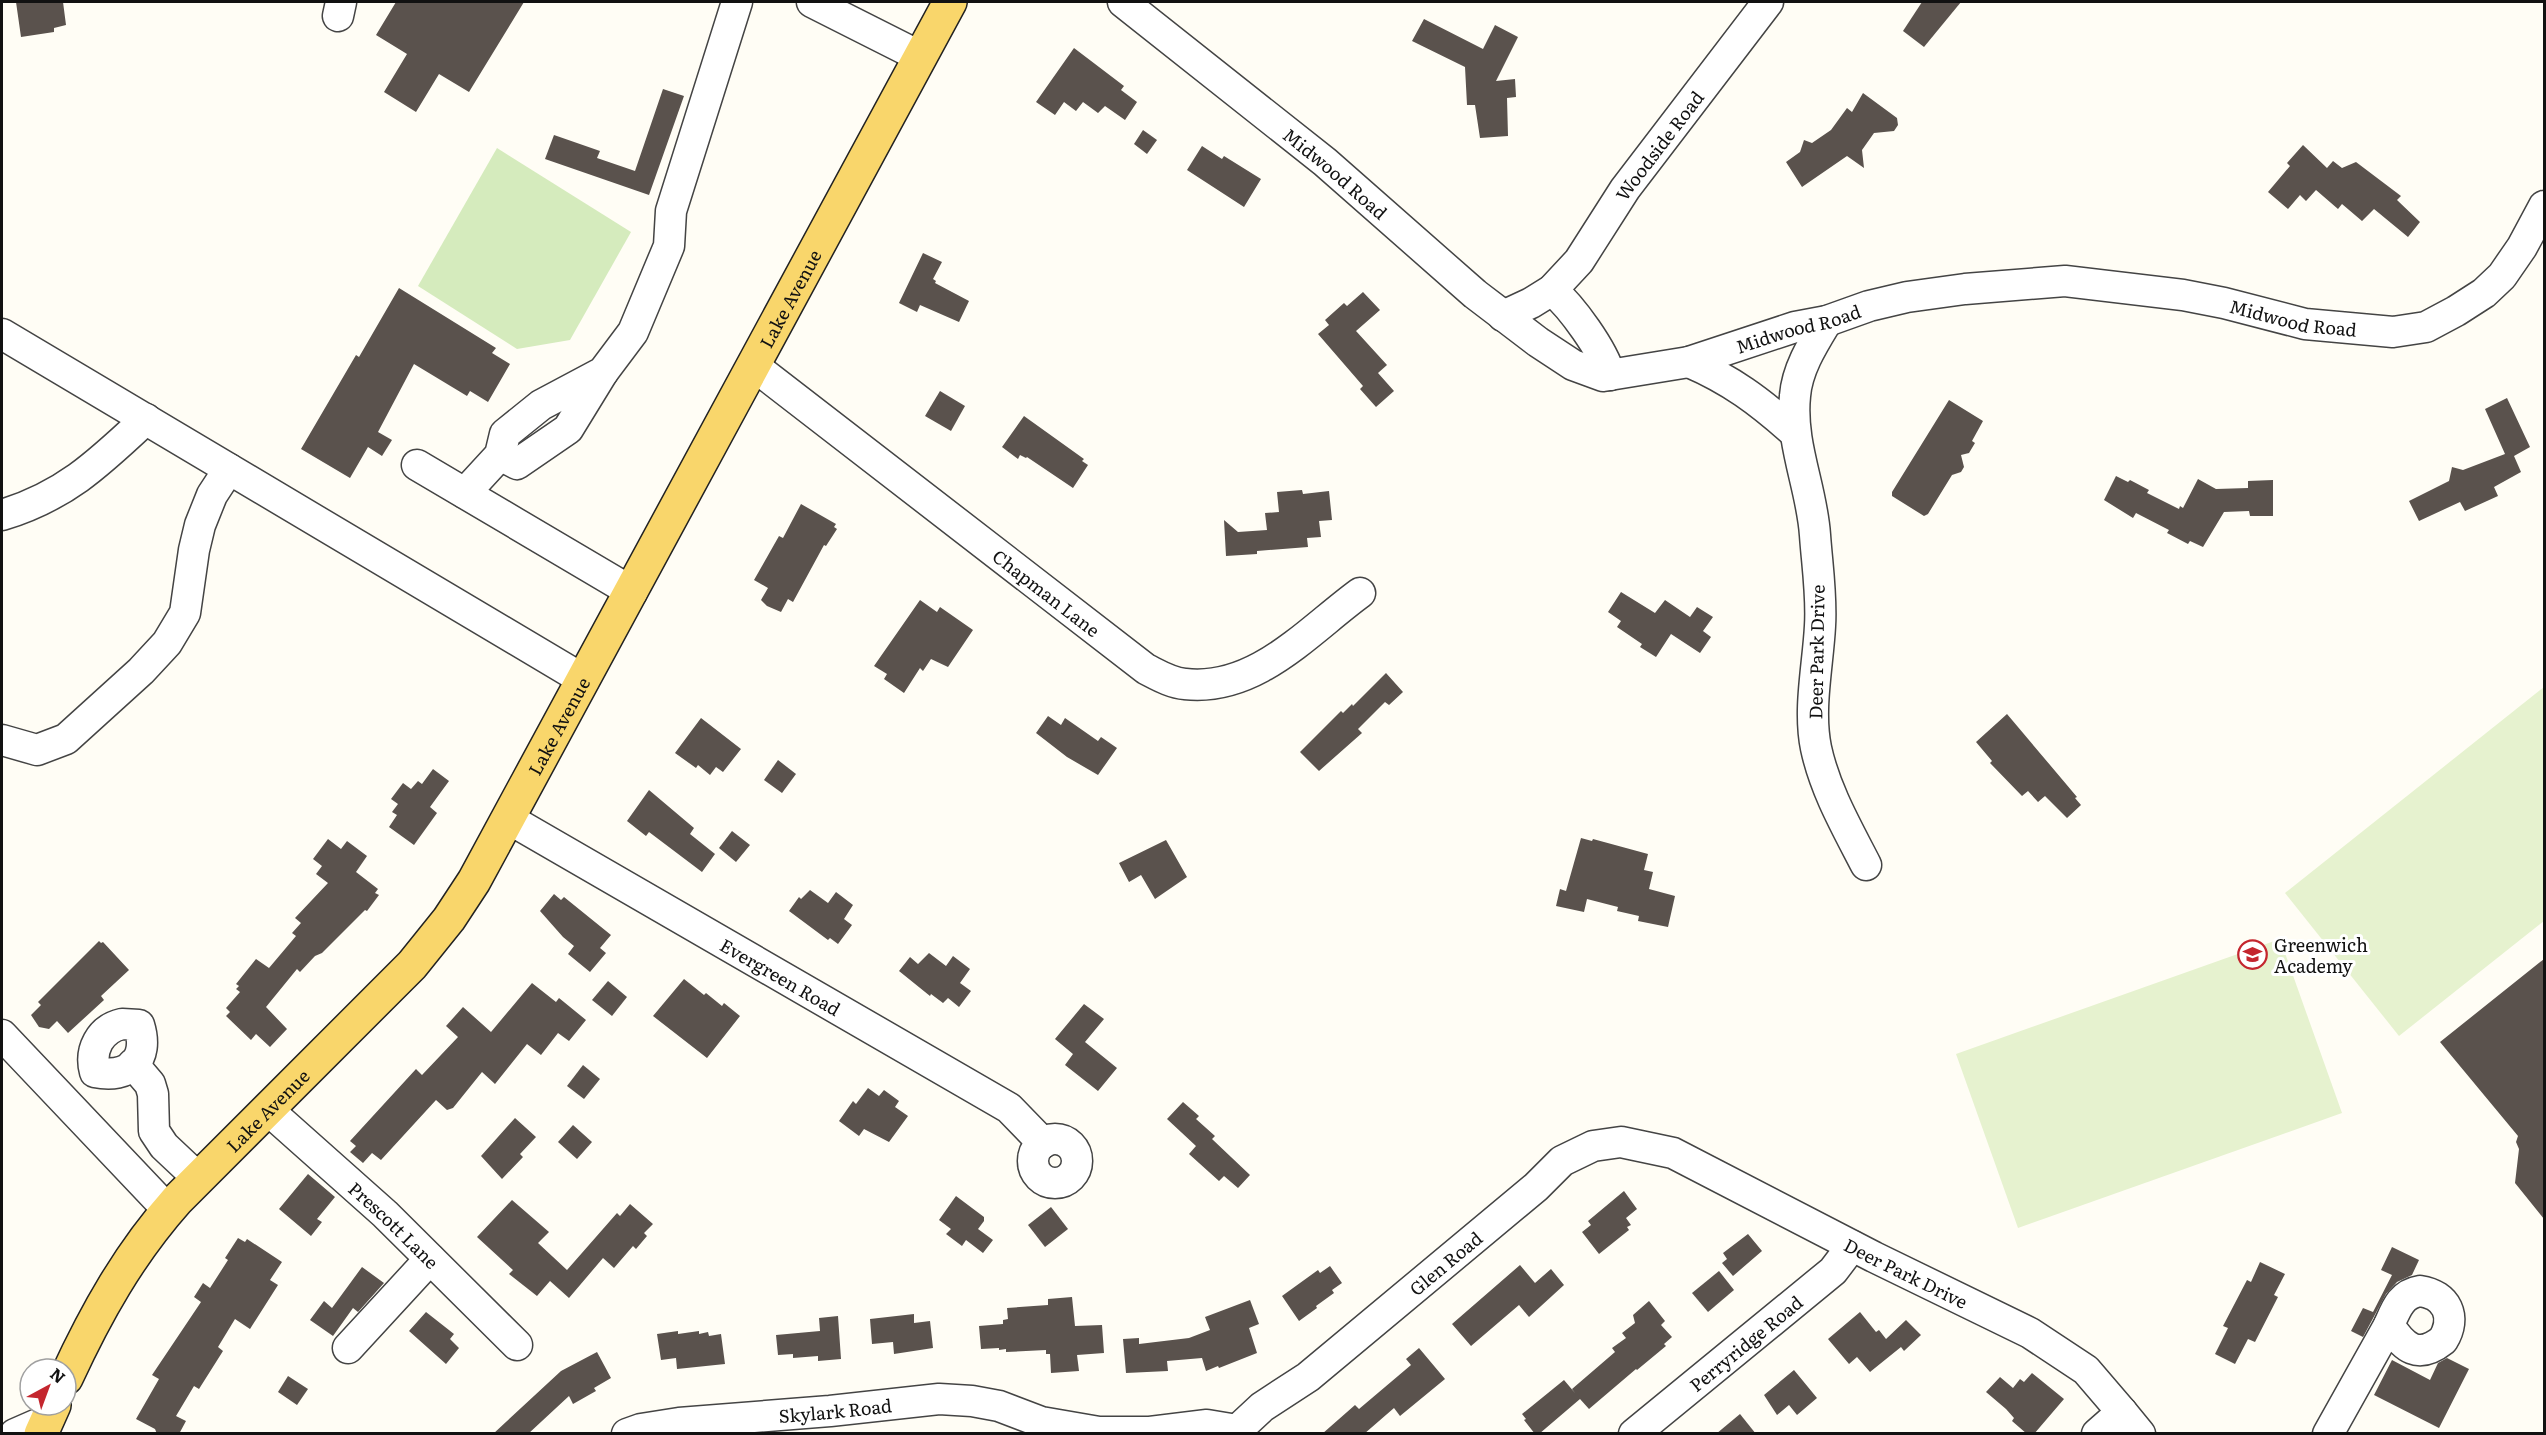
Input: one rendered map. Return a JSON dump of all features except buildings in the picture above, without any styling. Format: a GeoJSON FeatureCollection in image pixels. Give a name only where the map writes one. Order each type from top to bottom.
{"type":"FeatureCollection","features":[{"type":"Feature","properties":{"kind":"main road","name":"Lake Avenue"},"geometry":{"type":"LineString","coordinates":[[76,1357],[109,1292],[129,1260],[168,1210],[412,965],[449,919],[474,881],[950,2]]}},
{"type":"Feature","properties":{"kind":"street"},"geometry":{"type":"LineString","coordinates":[[465,493],[500,455],[505,434],[541,405],[603,372],[633,332],[669,246],[671,211],[736,2]]}},
{"type":"Feature","properties":{"kind":"street"},"geometry":{"type":"LineString","coordinates":[[812,2],[921,57]]}},
{"type":"Feature","properties":{"kind":"street","name":"Midwood Road"},"geometry":{"type":"LineString","coordinates":[[1123,2],[1325,162],[1409,235],[1436,262],[1503,316],[1573,365],[1603,376],[1689,363],[1796,327],[1827,321],[1869,306],[1907,297],[1965,289],[2064,281],[2183,295],[2305,324],[2393,332],[2426,327],[2466,305],[2502,276],[2522,247],[2544,206]]}},
{"type":"Feature","properties":{"kind":"street","name":"Woodside Road"},"geometry":{"type":"LineString","coordinates":[[1503,316],[1552,290],[1579,261],[1625,189],[1768,2]]}},
{"type":"Feature","properties":{"kind":"street"},"geometry":{"type":"LineString","coordinates":[[1552,290],[1574,314],[1599,350],[1610,375]]}},
{"type":"Feature","properties":{"kind":"street","name":"Deer Park Drive"},"geometry":{"type":"LineString","coordinates":[[1827,321],[1810,349],[1800,376],[1795,394],[1794,432],[1806,476],[1815,532],[1820,622],[1814,708],[1816,747],[1826,782],[1866,865]]}},
{"type":"Feature","properties":{"kind":"street"},"geometry":{"type":"LineString","coordinates":[[2,334],[584,680]]}},
{"type":"Feature","properties":{"kind":"street"},"geometry":{"type":"LineString","coordinates":[[1689,363],[1719,375],[1744,390],[1794,432]]}},
{"type":"Feature","properties":{"kind":"street","name":"Chapman Lane"},"geometry":{"type":"LineString","coordinates":[[754,366],[1146,669],[1172,681],[1185,684],[1232,681],[1258,670],[1360,593]]}},
{"type":"Feature","properties":{"kind":"street"},"geometry":{"type":"LineString","coordinates":[[2,514],[20,509],[61,490],[93,469],[146,419]]}},
{"type":"Feature","properties":{"kind":"street"},"geometry":{"type":"LineString","coordinates":[[417,465],[632,592]]}},
{"type":"Feature","properties":{"kind":"street"},"geometry":{"type":"LineString","coordinates":[[7,748],[37,750],[66,739],[141,671],[167,643],[185,613],[200,525],[212,495],[229,469]]}},
{"type":"Feature","properties":{"kind":"street","name":"Evergreen Road"},"geometry":{"type":"LineString","coordinates":[[509,819],[1009,1108],[1043,1143]]}},
{"type":"Feature","properties":{"kind":"street"},"geometry":{"type":"LineString","coordinates":[[2,1035],[168,1210]]}},
{"type":"Feature","properties":{"kind":"street"},"geometry":{"type":"LineString","coordinates":[[134,1064],[150,1084],[153,1094],[154,1131],[164,1146],[198,1178]]}},
{"type":"Feature","properties":{"kind":"street","name":"Prescott Lane"},"geometry":{"type":"LineString","coordinates":[[267,1109],[385,1214],[517,1345]]}},
{"type":"Feature","properties":{"kind":"street","name":"Glen Road"},"geometry":{"type":"LineString","coordinates":[[1235,1432],[1262,1407],[1316,1370],[1527,1194],[1562,1161],[1593,1146],[1621,1142],[1673,1153]]}},
{"type":"Feature","properties":{"kind":"street","name":"Deer Park Drive"},"geometry":{"type":"LineString","coordinates":[[1673,1153],[1852,1246],[2030,1333],[2086,1370],[2131,1423]]}},
{"type":"Feature","properties":{"kind":"street","name":"Perryridge Road"},"geometry":{"type":"LineString","coordinates":[[1634,1434],[1833,1271],[1852,1246]]}},
{"type":"Feature","properties":{"kind":"street"},"geometry":{"type":"LineString","coordinates":[[348,1348],[430,1259]]}},
{"type":"Feature","properties":{"kind":"street"},"geometry":{"type":"LineString","coordinates":[[2328,1434],[2389,1325]]}},
{"type":"Feature","properties":{"kind":"street","name":"Skylark Road"},"geometry":{"type":"LineString","coordinates":[[627,1434],[641,1429],[679,1423],[811,1423],[939,1399],[972,1401],[999,1406],[1045,1428],[1099,1432],[1150,1432],[1207,1425],[1235,1432]]}},
{"type":"Feature","properties":{"kind":"street"},"geometry":{"type":"LineString","coordinates":[[15,1434],[47,1420]]}},
{"type":"Feature","properties":{"kind":"street"},"geometry":{"type":"LineString","coordinates":[[2097,1434],[2131,1423]]}},
{"type":"Feature","properties":{"kind":"green space"},"geometry":{"type":"Polygon","coordinates":[[[497,148],[631,232],[570,340],[517,349],[418,286],[497,148]]]}},
{"type":"Feature","properties":{"kind":"green space"},"geometry":{"type":"Polygon","coordinates":[[[2544,687],[2544,921],[2399,1036],[2285,893],[2544,687]]]}},
{"type":"Feature","properties":{"kind":"green space"},"geometry":{"type":"Polygon","coordinates":[[[2280,939],[2342,1113],[2018,1228],[1956,1054],[2280,939]]]}},
{"type":"Feature","properties":{"kind":"place","name":"Greenwich Academy"},"geometry":{"type":"Point","coordinates":[2253,954]}}]}
